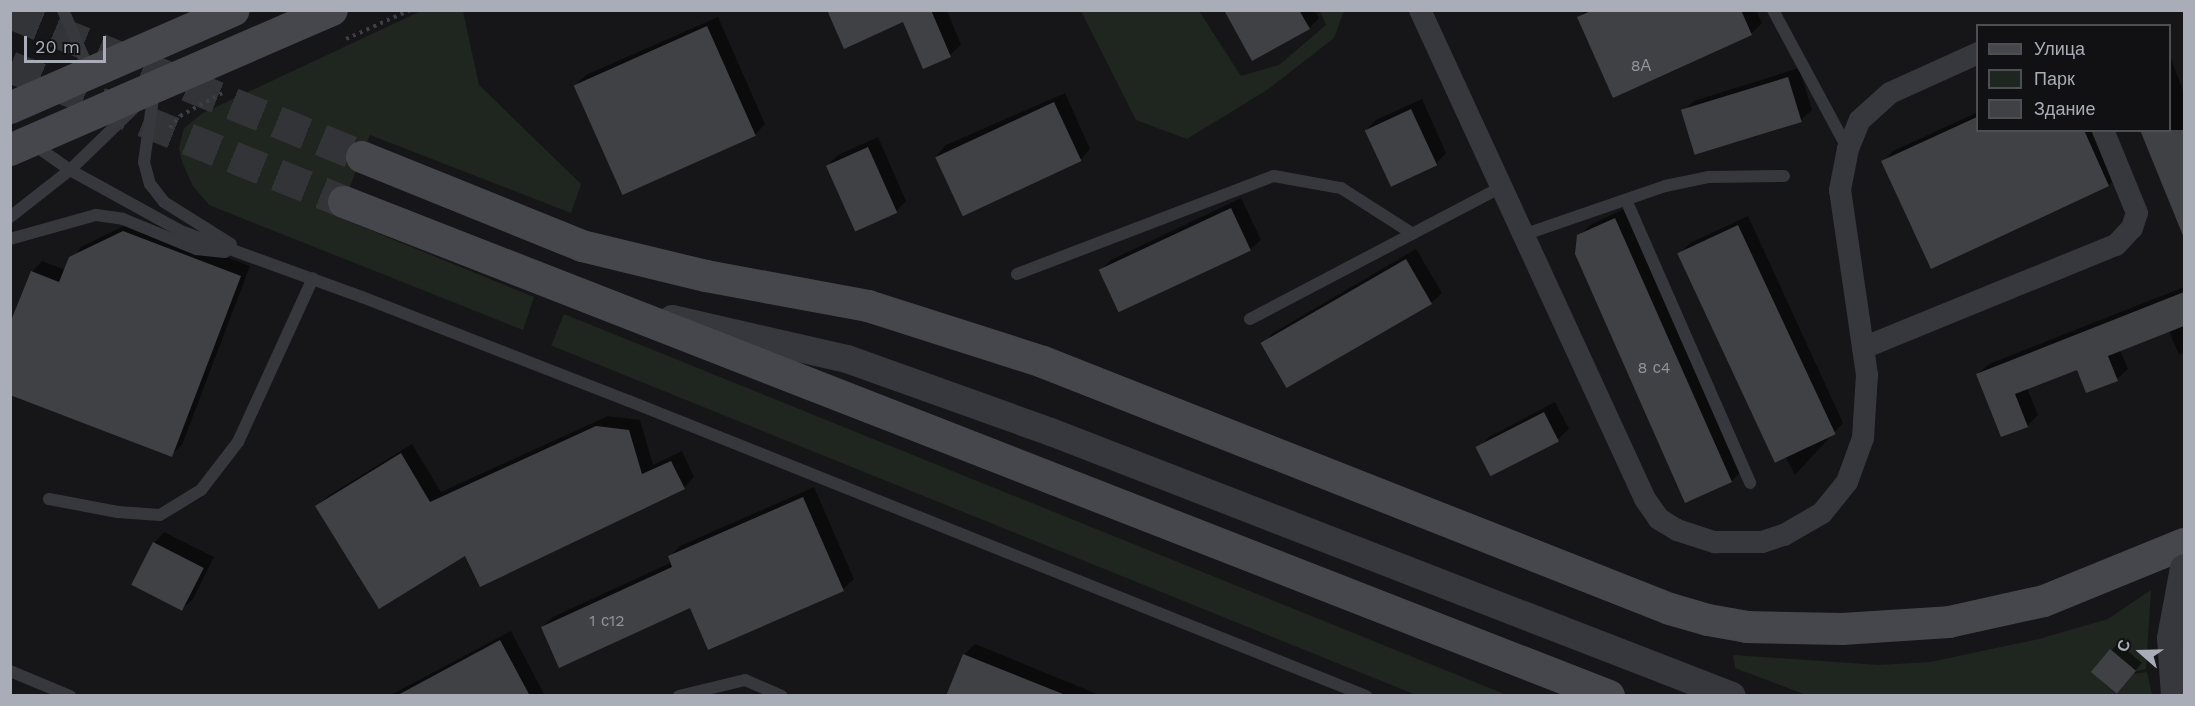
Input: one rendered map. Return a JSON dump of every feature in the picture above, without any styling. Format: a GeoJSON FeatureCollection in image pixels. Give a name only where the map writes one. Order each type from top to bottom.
{"type":"FeatureCollection","features":[{"type":"Feature","properties":{"kind":"main road"},"geometry":{"type":"LineString","coordinates":[[10,108],[234,10]]}},
{"type":"Feature","properties":{"kind":"main road"},"geometry":{"type":"LineString","coordinates":[[17,142],[155,87],[332,10]]}},
{"type":"Feature","properties":{"kind":"main road"},"geometry":{"type":"LineString","coordinates":[[362,157],[582,246],[706,276],[868,306],[1022,355],[1670,609],[1708,620],[1746,627],[1842,629],[1897,628],[1949,622],[2044,601],[2184,544]]}},
{"type":"Feature","properties":{"kind":"main road"},"geometry":{"type":"LineString","coordinates":[[344,202],[1609,696]]}},
{"type":"Feature","properties":{"kind":"street"},"geometry":{"type":"LineString","coordinates":[[1420,10],[1646,499],[1659,519],[1695,538],[1762,542],[1806,525],[1838,497],[1857,462],[1863,438],[1868,375],[1840,190],[1848,149],[1860,120],[1890,93],[1976,53]]}},
{"type":"Feature","properties":{"kind":"street"},"geometry":{"type":"LineString","coordinates":[[1863,348],[2116,245],[2132,228],[2137,213],[2104,132]]}},
{"type":"Feature","properties":{"kind":"street"},"geometry":{"type":"LineString","coordinates":[[609,305],[847,359],[1051,432],[1732,696]]}},
{"type":"Feature","properties":{"kind":"street"},"geometry":{"type":"LineString","coordinates":[[2175,696],[2171,638],[2184,568]]}},
{"type":"Feature","properties":{"kind":"lane"},"geometry":{"type":"LineString","coordinates":[[63,10],[91,73]]}},
{"type":"Feature","properties":{"kind":"lane"},"geometry":{"type":"LineString","coordinates":[[1773,10],[1848,149]]}},
{"type":"Feature","properties":{"kind":"lane"},"geometry":{"type":"LineString","coordinates":[[10,217],[70,170],[155,87]]}},
{"type":"Feature","properties":{"kind":"lane"},"geometry":{"type":"LineString","coordinates":[[155,87],[144,162],[150,184],[164,202],[247,254]]}},
{"type":"Feature","properties":{"kind":"lane"},"geometry":{"type":"LineString","coordinates":[[17,142],[183,232],[313,278],[1366,696]]}},
{"type":"Feature","properties":{"kind":"lane"},"geometry":{"type":"LineString","coordinates":[[1017,274],[1274,176],[1341,188],[1413,234]]}},
{"type":"Feature","properties":{"kind":"lane"},"geometry":{"type":"LineString","coordinates":[[1523,235],[1665,186],[1709,177],[1784,176]]}},
{"type":"Feature","properties":{"kind":"lane"},"geometry":{"type":"LineString","coordinates":[[1250,319],[1501,187]]}},
{"type":"Feature","properties":{"kind":"lane"},"geometry":{"type":"LineString","coordinates":[[1626,200],[1750,483]]}},
{"type":"Feature","properties":{"kind":"lane"},"geometry":{"type":"LineString","coordinates":[[10,239],[96,215],[123,219],[196,249],[247,254]]}},
{"type":"Feature","properties":{"kind":"lane"},"geometry":{"type":"LineString","coordinates":[[49,498],[118,512],[160,514],[201,490],[238,442],[313,278]]}},
{"type":"Feature","properties":{"kind":"lane"},"geometry":{"type":"LineString","coordinates":[[10,671],[70,696]]}},
{"type":"Feature","properties":{"kind":"lane"},"geometry":{"type":"LineString","coordinates":[[678,696],[745,680],[782,696]]}},
{"type":"Feature","properties":{"kind":"path"},"geometry":{"type":"LineString","coordinates":[[335,43],[410,10]]}},
{"type":"Feature","properties":{"kind":"path"},"geometry":{"type":"LineString","coordinates":[[165,134],[180,116],[228,90]]}},
{"type":"Feature","properties":{"kind":"green space"},"geometry":{"type":"Polygon","coordinates":[[[421,11],[463,11],[479,85],[581,184],[571,213],[370,135],[338,217],[534,297],[523,330],[209,205],[193,186],[182,162],[179,148],[184,128],[203,113],[421,11]]]}},
{"type":"Feature","properties":{"kind":"green space"},"geometry":{"type":"Polygon","coordinates":[[[1081,11],[1199,11],[1241,76],[1279,65],[1326,25],[1320,11],[1344,11],[1334,38],[1267,90],[1187,139],[1136,120],[1081,11]]]}},
{"type":"Feature","properties":{"kind":"green space"},"geometry":{"type":"Polygon","coordinates":[[[564,314],[1509,696],[1419,696],[551,346],[564,314]]]}},
{"type":"Feature","properties":{"kind":"green space"},"geometry":{"type":"Polygon","coordinates":[[[2151,590],[2146,669],[2136,671],[2110,649],[2091,672],[2116,694],[2133,674],[2147,672],[2152,695],[1806,695],[1735,668],[1733,655],[1879,665],[1930,662],[2039,639],[2108,619],[2151,590]]]}},
{"type":"Feature","properties":{"kind":"building"},"geometry":{"type":"Polygon","coordinates":[[[827,10],[931,10],[951,57],[923,69],[903,22],[844,49],[827,10]]]}},
{"type":"Feature","properties":{"kind":"building"},"geometry":{"type":"Polygon","coordinates":[[[1224,10],[1299,10],[1310,29],[1252,61],[1224,10]]]}},
{"type":"Feature","properties":{"kind":"building"},"geometry":{"type":"Polygon","coordinates":[[[1593,10],[1741,10],[1752,35],[1613,98],[1577,17],[1593,10]]]}},
{"type":"Feature","properties":{"kind":"building"},"geometry":{"type":"Polygon","coordinates":[[[707,26],[756,136],[622,195],[574,85],[707,26]]]}},
{"type":"Feature","properties":{"kind":"building"},"geometry":{"type":"Polygon","coordinates":[[[1788,77],[1802,122],[1695,155],[1681,110],[1788,77]]]}},
{"type":"Feature","properties":{"kind":"building"},"geometry":{"type":"Polygon","coordinates":[[[1054,102],[1081,161],[963,216],[935,157],[1054,102]]]}},
{"type":"Feature","properties":{"kind":"building"},"geometry":{"type":"Polygon","coordinates":[[[1411,109],[1437,165],[1391,187],[1365,131],[1411,109]]]}},
{"type":"Feature","properties":{"kind":"building"},"geometry":{"type":"Polygon","coordinates":[[[1976,117],[1976,132],[2085,132],[2109,186],[1931,269],[1881,161],[1976,117]]]}},
{"type":"Feature","properties":{"kind":"building"},"geometry":{"type":"Polygon","coordinates":[[[2184,130],[2184,238],[2141,132],[2184,130]]]}},
{"type":"Feature","properties":{"kind":"building"},"geometry":{"type":"Polygon","coordinates":[[[868,147],[897,213],[855,231],[826,166],[868,147]]]}},
{"type":"Feature","properties":{"kind":"building"},"geometry":{"type":"Polygon","coordinates":[[[1231,208],[1251,251],[1119,312],[1099,270],[1231,208]]]}},
{"type":"Feature","properties":{"kind":"building"},"geometry":{"type":"Polygon","coordinates":[[[1615,218],[1732,482],[1685,503],[1575,254],[1577,235],[1615,218]]]}},
{"type":"Feature","properties":{"kind":"building"},"geometry":{"type":"Polygon","coordinates":[[[1738,225],[1836,434],[1775,463],[1677,253],[1738,225]]]}},
{"type":"Feature","properties":{"kind":"building"},"geometry":{"type":"Polygon","coordinates":[[[123,231],[241,276],[172,457],[10,395],[10,323],[31,271],[59,282],[69,257],[123,231]]]}},
{"type":"Feature","properties":{"kind":"building"},"geometry":{"type":"Polygon","coordinates":[[[1406,259],[1432,304],[1287,388],[1261,343],[1406,259]]]}},
{"type":"Feature","properties":{"kind":"building"},"geometry":{"type":"Polygon","coordinates":[[[2184,292],[2184,326],[2108,356],[2118,381],[2086,393],[2077,370],[2015,394],[2028,427],[2001,437],[1976,374],[2184,292]]]}},
{"type":"Feature","properties":{"kind":"building"},"geometry":{"type":"Polygon","coordinates":[[[1544,412],[1559,441],[1490,476],[1475,447],[1544,412]]]}},
{"type":"Feature","properties":{"kind":"building"},"geometry":{"type":"Polygon","coordinates":[[[596,426],[629,430],[642,474],[671,461],[685,489],[480,587],[465,556],[379,609],[315,506],[401,453],[430,502],[596,426]]]}},
{"type":"Feature","properties":{"kind":"building"},"geometry":{"type":"Polygon","coordinates":[[[803,497],[844,591],[708,650],[690,608],[559,668],[541,627],[672,567],[668,556],[803,497]]]}},
{"type":"Feature","properties":{"kind":"building"},"geometry":{"type":"Polygon","coordinates":[[[153,542],[204,568],[182,611],[131,585],[153,542]]]}},
{"type":"Feature","properties":{"kind":"building"},"geometry":{"type":"Polygon","coordinates":[[[500,640],[530,696],[396,696],[500,640]]]}},
{"type":"Feature","properties":{"kind":"building"},"geometry":{"type":"Polygon","coordinates":[[[2110,649],[2136,671],[2117,694],[2091,672],[2110,649]]]}},
{"type":"Feature","properties":{"kind":"building"},"geometry":{"type":"Polygon","coordinates":[[[963,654],[1063,694],[1063,696],[946,696],[963,654]]]}},
{"type":"Feature","properties":{"kind":"tunnel"},"geometry":{"type":"LineString","coordinates":[[10,13],[362,157]]}},
{"type":"Feature","properties":{"kind":"tunnel"},"geometry":{"type":"LineString","coordinates":[[10,67],[344,202]]}}]}
